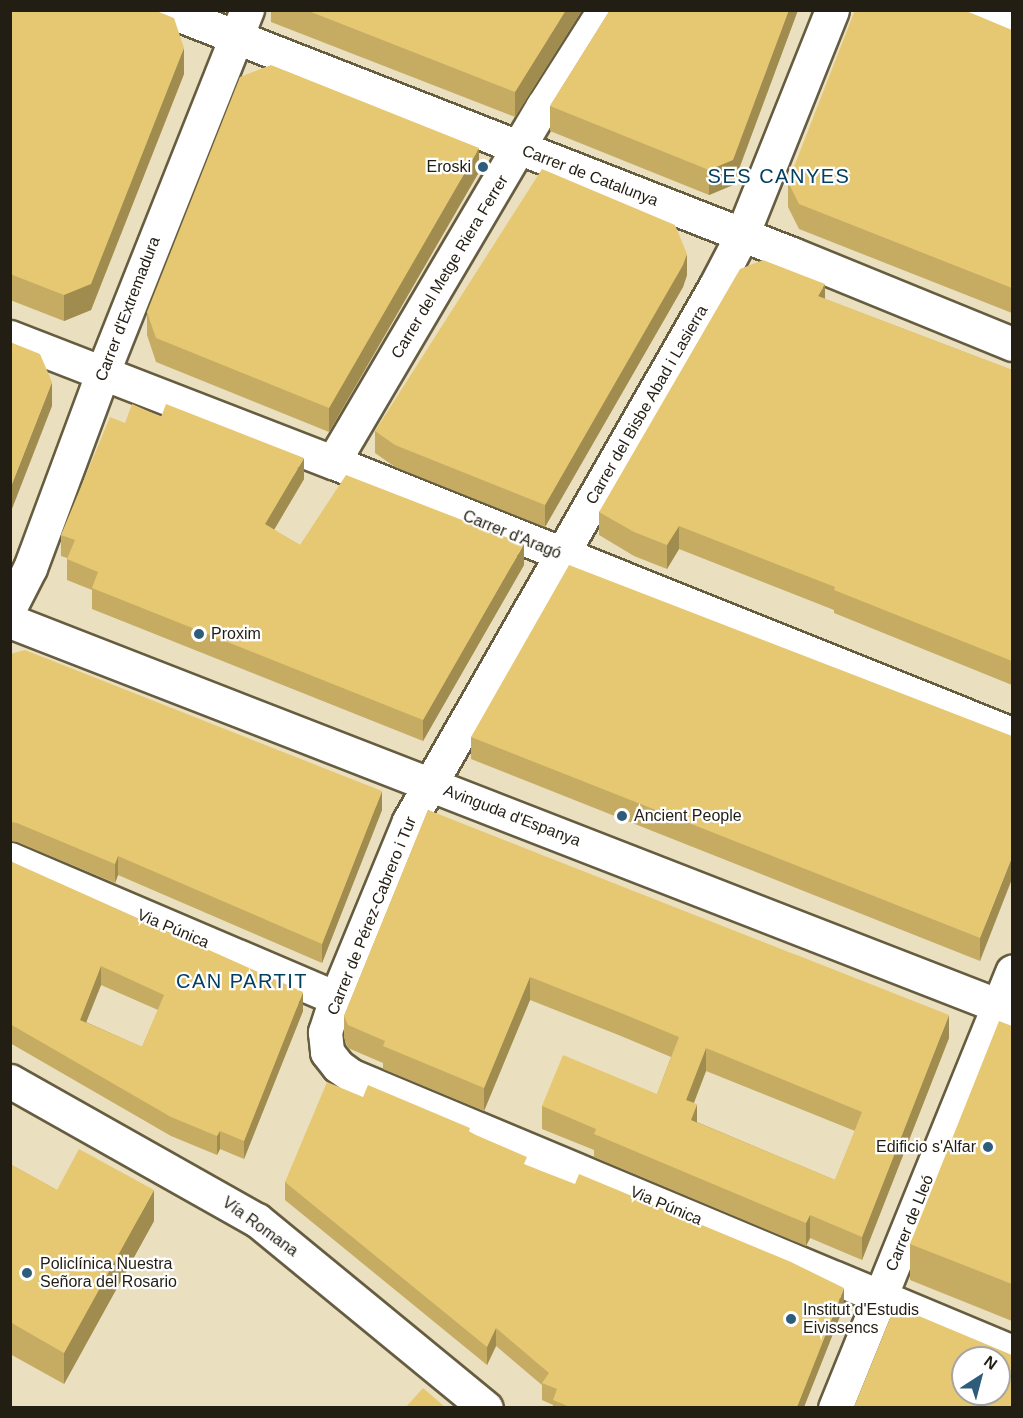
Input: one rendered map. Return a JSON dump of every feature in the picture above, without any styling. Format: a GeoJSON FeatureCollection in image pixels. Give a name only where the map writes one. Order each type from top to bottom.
{"type":"FeatureCollection","features":[{"type":"Feature","properties":{"kind":"street","name":"Carrer de Catalunya"},"geometry":{"type":"LineString","coordinates":[[166,10],[241,24],[520,149],[742,235],[1012,344]]}},
{"type":"Feature","properties":{"kind":"street","name":"Carrer del Metge Riera Ferrer"},"geometry":{"type":"LineString","coordinates":[[333,462],[520,149],[543,106],[604,10]]}},
{"type":"Feature","properties":{"kind":"street","name":"Carrer del Bisbe Abad i Lasierra"},"geometry":{"type":"LineString","coordinates":[[431,785],[742,235],[832,10]]}},
{"type":"Feature","properties":{"kind":"street"},"geometry":{"type":"LineString","coordinates":[[965,10],[1012,29]]}},
{"type":"Feature","properties":{"kind":"street","name":"Carrer d'Extremadura"},"geometry":{"type":"LineString","coordinates":[[10,607],[30,568],[102,374],[241,24]]}},
{"type":"Feature","properties":{"kind":"street","name":"Carrer d'Aragó"},"geometry":{"type":"LineString","coordinates":[[10,337],[333,462],[1012,734]]}},
{"type":"Feature","properties":{"kind":"street","name":"Avinguda d'Espanya"},"geometry":{"type":"LineString","coordinates":[[10,621],[1006,1008]]}},
{"type":"Feature","properties":{"kind":"street","name":"Carrer de Pérez-Cabrero i Tur"},"geometry":{"type":"LineString","coordinates":[[327,1052],[326,1032],[336,998],[400,842],[431,785]]}},
{"type":"Feature","properties":{"kind":"street","name":"Via Púnica"},"geometry":{"type":"LineString","coordinates":[[10,859],[336,998]]}},
{"type":"Feature","properties":{"kind":"street","name":"Carrer de Lleó"},"geometry":{"type":"LineString","coordinates":[[835,1407],[880,1295],[1006,1008],[1012,972]]}},
{"type":"Feature","properties":{"kind":"street","name":"Via Púnica"},"geometry":{"type":"LineString","coordinates":[[327,1052],[338,1066],[352,1076],[1012,1352]]}},
{"type":"Feature","properties":{"kind":"street","name":"Vía Romana"},"geometry":{"type":"LineString","coordinates":[[10,1081],[257,1220],[486,1407]]}},
{"type":"Feature","properties":{"kind":"building"},"geometry":{"type":"Polygon","coordinates":[[[10,10],[154,10],[174,18],[184,48],[91,284],[64,295],[10,274],[10,10]]]}},
{"type":"Feature","properties":{"kind":"building"},"geometry":{"type":"Polygon","coordinates":[[[306,10],[566,10],[515,92],[306,10]]]}},
{"type":"Feature","properties":{"kind":"building"},"geometry":{"type":"Polygon","coordinates":[[[610,10],[789,10],[733,160],[709,170],[550,106],[610,10]]]}},
{"type":"Feature","properties":{"kind":"building"},"geometry":{"type":"Polygon","coordinates":[[[855,10],[964,10],[1012,30],[1012,288],[799,204],[788,182],[855,10]]]}},
{"type":"Feature","properties":{"kind":"building"},"geometry":{"type":"Polygon","coordinates":[[[271,65],[479,148],[329,408],[156,338],[147,312],[240,77],[271,65]]]}},
{"type":"Feature","properties":{"kind":"building"},"geometry":{"type":"Polygon","coordinates":[[[542,169],[675,225],[687,254],[683,265],[545,505],[395,445],[375,431],[542,169]]]}},
{"type":"Feature","properties":{"kind":"building"},"geometry":{"type":"Polygon","coordinates":[[[763,260],[825,284],[818,296],[1012,370],[1012,661],[834,590],[835,587],[679,526],[667,545],[634,532],[599,512],[740,269],[763,260]]]}},
{"type":"Feature","properties":{"kind":"building"},"geometry":{"type":"Polygon","coordinates":[[[10,342],[40,354],[52,382],[10,489],[10,342]]]}},
{"type":"Feature","properties":{"kind":"building"},"geometry":{"type":"Polygon","coordinates":[[[132,404],[161,417],[166,404],[304,458],[265,524],[300,545],[346,475],[524,544],[423,720],[92,588],[98,572],[67,559],[75,540],[61,535],[110,417],[125,423],[132,404]]]}},
{"type":"Feature","properties":{"kind":"building"},"geometry":{"type":"Polygon","coordinates":[[[569,565],[1012,736],[1012,857],[980,938],[471,737],[569,565]]]}},
{"type":"Feature","properties":{"kind":"building"},"geometry":{"type":"Polygon","coordinates":[[[25,650],[382,791],[322,944],[118,856],[115,864],[10,822],[10,654],[25,650]]]}},
{"type":"Feature","properties":{"kind":"building"},"geometry":{"type":"Polygon","coordinates":[[[428,810],[949,1015],[862,1237],[810,1215],[806,1223],[594,1134],[596,1129],[542,1106],[563,1055],[657,1094],[679,1037],[530,977],[484,1088],[383,1046],[385,1041],[348,1025],[344,1016],[428,810]],[[706,1048],[686,1100],[697,1104],[691,1120],[835,1180],[862,1112],[706,1048]]]}},
{"type":"Feature","properties":{"kind":"building"},"geometry":{"type":"Polygon","coordinates":[[[10,861],[303,992],[244,1141],[220,1131],[217,1136],[171,1117],[10,1024],[10,861]],[[101,966],[80,1020],[142,1047],[164,995],[101,966]]]}},
{"type":"Feature","properties":{"kind":"building","name":"Edificio s'Alfar"},"geometry":{"type":"Polygon","coordinates":[[[999,1021],[1012,1026],[1012,1284],[910,1244],[999,1021]]]}},
{"type":"Feature","properties":{"kind":"building"},"geometry":{"type":"Polygon","coordinates":[[[327,1082],[363,1097],[368,1085],[470,1128],[469,1132],[527,1157],[524,1164],[575,1184],[579,1174],[791,1262],[844,1288],[797,1407],[570,1407],[553,1400],[557,1389],[542,1383],[549,1373],[496,1328],[487,1347],[285,1182],[327,1082]]]}},
{"type":"Feature","properties":{"kind":"building"},"geometry":{"type":"Polygon","coordinates":[[[79,1149],[154,1190],[64,1353],[10,1322],[10,1164],[57,1190],[79,1149]]]}},
{"type":"Feature","properties":{"kind":"building"},"geometry":{"type":"Polygon","coordinates":[[[895,1306],[991,1346],[951,1346],[951,1406],[1011,1406],[1012,1355],[1012,1407],[854,1407],[895,1306]]]}},
{"type":"Feature","properties":{"kind":"building"},"geometry":{"type":"Polygon","coordinates":[[[423,1388],[445,1407],[406,1407],[423,1388]]]}},
{"type":"Feature","properties":{"kind":"place","name":"Eroski"},"geometry":{"type":"Point","coordinates":[483,167]}},
{"type":"Feature","properties":{"kind":"place","name":"Proxim"},"geometry":{"type":"Point","coordinates":[199,634]}},
{"type":"Feature","properties":{"kind":"place","name":"Ancient People"},"geometry":{"type":"Point","coordinates":[622,816]}},
{"type":"Feature","properties":{"kind":"place","name":"Edificio s'Alfar"},"geometry":{"type":"Point","coordinates":[988,1147]}},
{"type":"Feature","properties":{"kind":"place","name":"Policlínica Nuestra Señora del Rosario"},"geometry":{"type":"Point","coordinates":[27,1273]}},
{"type":"Feature","properties":{"kind":"place","name":"Institut d'Estudis Eivissencs"},"geometry":{"type":"Point","coordinates":[791,1319]}},
{"type":"Feature","properties":{"kind":"district","name":"SES CANYES"},"geometry":{"type":"Point","coordinates":[779,176]}},
{"type":"Feature","properties":{"kind":"district","name":"CAN PARTIT"},"geometry":{"type":"Point","coordinates":[242,981]}}]}
